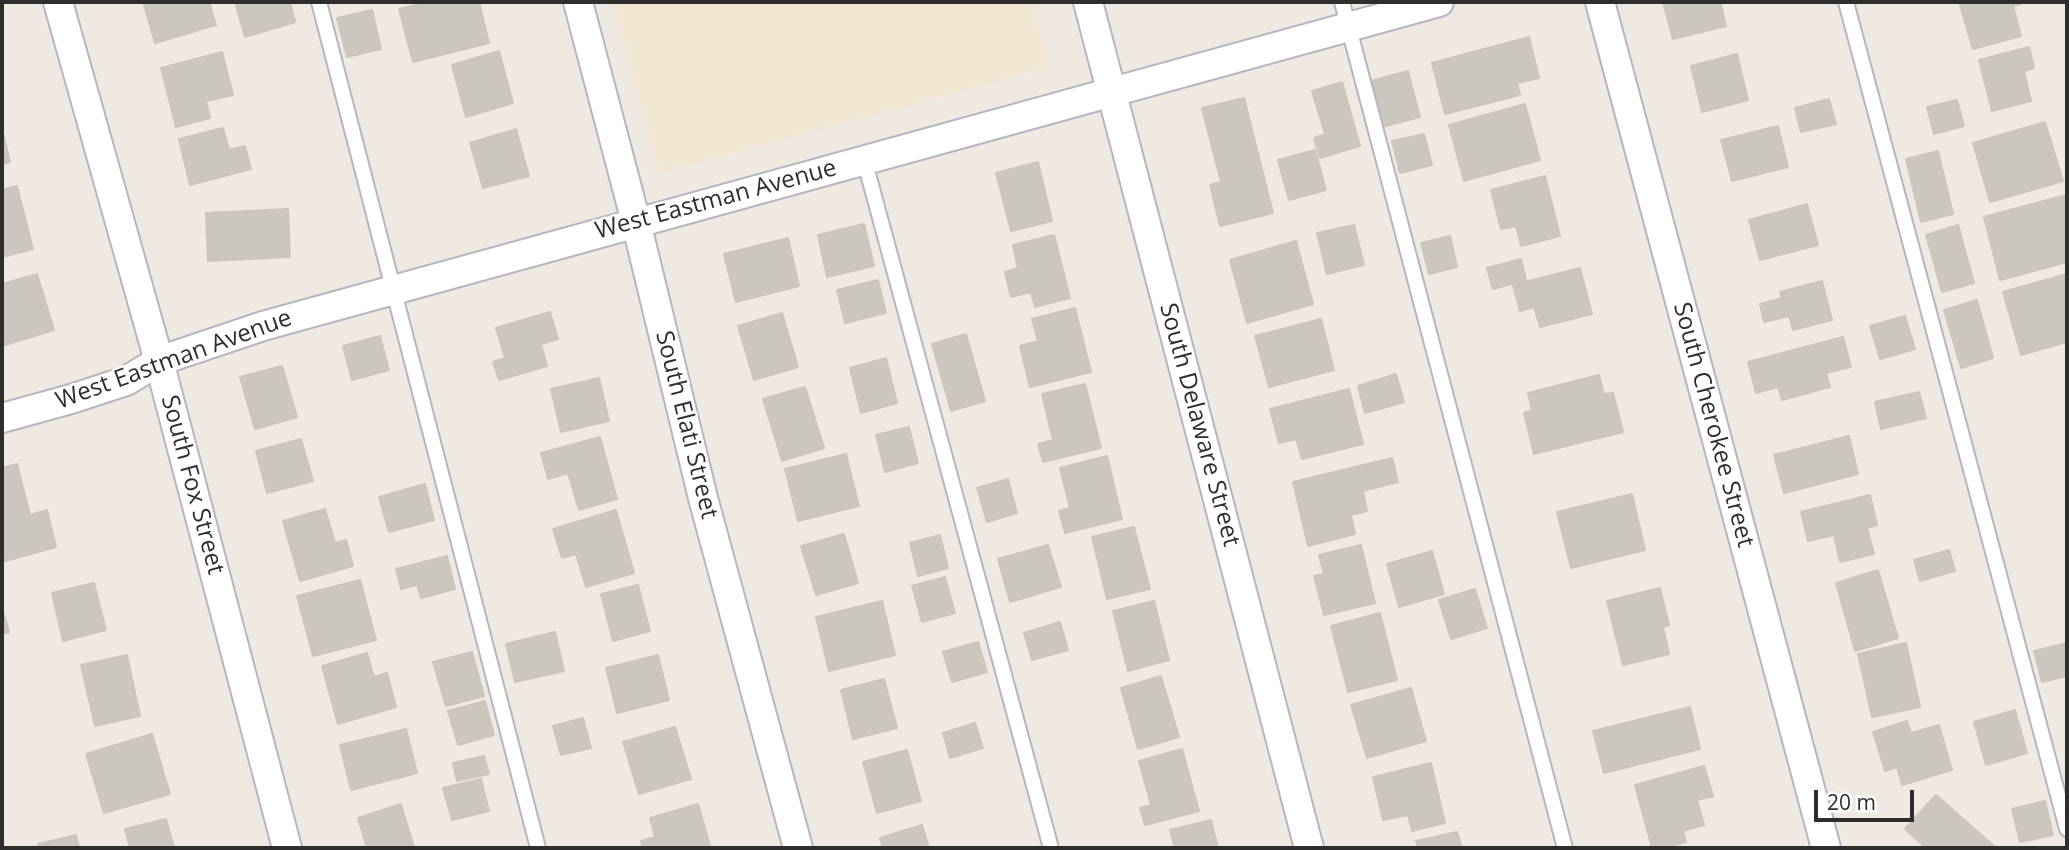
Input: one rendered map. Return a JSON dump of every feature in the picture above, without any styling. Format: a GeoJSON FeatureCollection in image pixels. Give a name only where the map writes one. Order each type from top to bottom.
{"type":"FeatureCollection","features":[{"type":"Feature","properties":{"kind":"street","name":"South Fox Street"},"geometry":{"type":"LineString","coordinates":[[58,2],[159,361],[287,848]]}},
{"type":"Feature","properties":{"kind":"street","name":"South Elati Street"},"geometry":{"type":"LineString","coordinates":[[578,2],[636,222],[703,498],[798,848]]}},
{"type":"Feature","properties":{"kind":"street","name":"South Delaware Street"},"geometry":{"type":"LineString","coordinates":[[1088,2],[1309,848]]}},
{"type":"Feature","properties":{"kind":"street","name":"West Eastman Avenue"},"geometry":{"type":"LineString","coordinates":[[2,418],[71,400],[126,381],[159,361],[263,326],[1112,91],[1346,15],[1439,2]]}},
{"type":"Feature","properties":{"kind":"street","name":"South Cherokee Street"},"geometry":{"type":"LineString","coordinates":[[1600,2],[1826,848]]}},
{"type":"Feature","properties":{"kind":"lane"},"geometry":{"type":"LineString","coordinates":[[319,2],[538,848]]}},
{"type":"Feature","properties":{"kind":"lane"},"geometry":{"type":"LineString","coordinates":[[1846,2],[2067,829]]}},
{"type":"Feature","properties":{"kind":"lane"},"geometry":{"type":"LineString","coordinates":[[1346,15],[1565,848]]}},
{"type":"Feature","properties":{"kind":"lane"},"geometry":{"type":"LineString","coordinates":[[864,159],[1051,848]]}},
{"type":"Feature","properties":{"kind":"shaded area"},"geometry":{"type":"Polygon","coordinates":[[[613,2],[1032,2],[1050,67],[659,173],[613,2]]]}},
{"type":"Feature","properties":{"kind":"building"},"geometry":{"type":"Polygon","coordinates":[[[143,2],[209,2],[216,25],[155,43],[143,2]]]}},
{"type":"Feature","properties":{"kind":"building"},"geometry":{"type":"Polygon","coordinates":[[[235,2],[290,2],[295,22],[245,37],[235,2]]]}},
{"type":"Feature","properties":{"kind":"building"},"geometry":{"type":"Polygon","coordinates":[[[429,2],[479,2],[489,43],[413,62],[399,9],[429,2]]]}},
{"type":"Feature","properties":{"kind":"building"},"geometry":{"type":"Polygon","coordinates":[[[1663,2],[1720,2],[1726,26],[1673,39],[1663,2]]]}},
{"type":"Feature","properties":{"kind":"building"},"geometry":{"type":"Polygon","coordinates":[[[1959,2],[2027,2],[2013,6],[2021,36],[1973,49],[1959,2]]]}},
{"type":"Feature","properties":{"kind":"building"},"geometry":{"type":"Polygon","coordinates":[[[372,10],[381,49],[347,57],[337,18],[372,10]]]}},
{"type":"Feature","properties":{"kind":"building"},"geometry":{"type":"Polygon","coordinates":[[[1529,37],[1539,78],[1517,83],[1520,95],[1445,114],[1432,63],[1529,37]]]}},
{"type":"Feature","properties":{"kind":"building"},"geometry":{"type":"Polygon","coordinates":[[[2029,47],[2034,68],[2024,71],[2031,101],[1992,111],[1979,60],[2029,47]]]}},
{"type":"Feature","properties":{"kind":"building"},"geometry":{"type":"Polygon","coordinates":[[[499,51],[513,103],[466,117],[452,65],[499,51]]]}},
{"type":"Feature","properties":{"kind":"building"},"geometry":{"type":"Polygon","coordinates":[[[222,52],[233,95],[206,101],[210,118],[176,127],[161,68],[222,52]]]}},
{"type":"Feature","properties":{"kind":"building"},"geometry":{"type":"Polygon","coordinates":[[[1737,54],[1748,100],[1702,112],[1691,66],[1737,54]]]}},
{"type":"Feature","properties":{"kind":"building"},"geometry":{"type":"Polygon","coordinates":[[[1408,71],[1420,117],[1382,127],[1371,81],[1408,71]]]}},
{"type":"Feature","properties":{"kind":"building"},"geometry":{"type":"Polygon","coordinates":[[[1342,82],[1360,146],[1320,158],[1314,138],[1325,134],[1312,91],[1342,82]]]}},
{"type":"Feature","properties":{"kind":"building"},"geometry":{"type":"Polygon","coordinates":[[[1244,98],[1273,213],[1220,226],[1210,185],[1221,182],[1202,108],[1244,98]]]}},
{"type":"Feature","properties":{"kind":"building"},"geometry":{"type":"Polygon","coordinates":[[[1829,99],[1836,124],[1801,132],[1795,108],[1829,99]]]}},
{"type":"Feature","properties":{"kind":"building"},"geometry":{"type":"Polygon","coordinates":[[[1957,100],[1964,126],[1934,134],[1927,107],[1957,100]]]}},
{"type":"Feature","properties":{"kind":"building"},"geometry":{"type":"Polygon","coordinates":[[[1525,104],[1540,160],[1464,181],[1449,125],[1525,104]]]}},
{"type":"Feature","properties":{"kind":"building"},"geometry":{"type":"Polygon","coordinates":[[[2045,122],[2063,181],[1990,202],[1973,143],[2045,122]]]}},
{"type":"Feature","properties":{"kind":"building"},"geometry":{"type":"Polygon","coordinates":[[[1778,126],[1788,167],[1732,181],[1721,140],[1778,126]]]}},
{"type":"Feature","properties":{"kind":"building"},"geometry":{"type":"Polygon","coordinates":[[[223,128],[229,150],[245,146],[251,169],[190,185],[179,139],[223,128]]]}},
{"type":"Feature","properties":{"kind":"building"},"geometry":{"type":"Polygon","coordinates":[[[2,129],[10,162],[2,164],[2,129]]]}},
{"type":"Feature","properties":{"kind":"building"},"geometry":{"type":"Polygon","coordinates":[[[516,129],[529,176],[483,188],[470,143],[516,129]]]}},
{"type":"Feature","properties":{"kind":"building"},"geometry":{"type":"Polygon","coordinates":[[[1424,134],[1432,165],[1400,173],[1392,141],[1424,134]]]}},
{"type":"Feature","properties":{"kind":"building"},"geometry":{"type":"Polygon","coordinates":[[[1315,150],[1326,190],[1289,200],[1278,160],[1315,150]]]}},
{"type":"Feature","properties":{"kind":"building"},"geometry":{"type":"Polygon","coordinates":[[[1938,151],[1953,214],[1921,222],[1906,159],[1938,151]]]}},
{"type":"Feature","properties":{"kind":"building"},"geometry":{"type":"Polygon","coordinates":[[[1038,162],[1052,221],[1011,231],[996,173],[1038,162]]]}},
{"type":"Feature","properties":{"kind":"building"},"geometry":{"type":"Polygon","coordinates":[[[1545,176],[1560,236],[1521,246],[1516,226],[1501,229],[1491,190],[1545,176]]]}},
{"type":"Feature","properties":{"kind":"building"},"geometry":{"type":"Polygon","coordinates":[[[17,186],[33,249],[2,257],[2,190],[17,186]]]}},
{"type":"Feature","properties":{"kind":"building"},"geometry":{"type":"Polygon","coordinates":[[[2066,195],[2067,262],[2000,280],[1984,217],[2066,195]]]}},
{"type":"Feature","properties":{"kind":"building"},"geometry":{"type":"Polygon","coordinates":[[[1807,204],[1818,245],[1760,260],[1749,220],[1807,204]]]}},
{"type":"Feature","properties":{"kind":"building"},"geometry":{"type":"Polygon","coordinates":[[[288,209],[290,257],[208,261],[206,213],[288,209]]]}},
{"type":"Feature","properties":{"kind":"building"},"geometry":{"type":"Polygon","coordinates":[[[864,224],[874,266],[827,277],[818,235],[864,224]]]}},
{"type":"Feature","properties":{"kind":"building"},"geometry":{"type":"Polygon","coordinates":[[[1354,225],[1364,265],[1327,274],[1317,233],[1354,225]]]}},
{"type":"Feature","properties":{"kind":"building"},"geometry":{"type":"Polygon","coordinates":[[[1958,225],[1974,283],[1942,292],[1926,235],[1958,225]]]}},
{"type":"Feature","properties":{"kind":"building"},"geometry":{"type":"Polygon","coordinates":[[[1054,235],[1070,298],[1035,307],[1031,292],[1011,297],[1005,272],[1018,268],[1013,245],[1054,235]]]}},
{"type":"Feature","properties":{"kind":"building"},"geometry":{"type":"Polygon","coordinates":[[[1450,236],[1457,267],[1429,274],[1421,243],[1450,236]]]}},
{"type":"Feature","properties":{"kind":"building"},"geometry":{"type":"Polygon","coordinates":[[[788,238],[799,286],[736,302],[724,254],[788,238]]]}},
{"type":"Feature","properties":{"kind":"building"},"geometry":{"type":"Polygon","coordinates":[[[1296,241],[1313,304],[1247,323],[1230,260],[1296,241]]]}},
{"type":"Feature","properties":{"kind":"building"},"geometry":{"type":"Polygon","coordinates":[[[1521,259],[1526,280],[1493,289],[1487,268],[1521,259]]]}},
{"type":"Feature","properties":{"kind":"building"},"geometry":{"type":"Polygon","coordinates":[[[1580,268],[1592,314],[1540,327],[1534,307],[1520,311],[1513,285],[1580,268]]]}},
{"type":"Feature","properties":{"kind":"building"},"geometry":{"type":"Polygon","coordinates":[[[37,274],[54,330],[2,346],[2,284],[37,274]]]}},
{"type":"Feature","properties":{"kind":"building"},"geometry":{"type":"Polygon","coordinates":[[[2067,274],[2067,342],[2021,355],[2003,292],[2067,274]]]}},
{"type":"Feature","properties":{"kind":"building"},"geometry":{"type":"Polygon","coordinates":[[[878,280],[886,313],[845,323],[837,290],[878,280]]]}},
{"type":"Feature","properties":{"kind":"building"},"geometry":{"type":"Polygon","coordinates":[[[1822,281],[1832,320],[1793,330],[1789,316],[1764,322],[1760,304],[1782,298],[1780,292],[1822,281]]]}},
{"type":"Feature","properties":{"kind":"building"},"geometry":{"type":"Polygon","coordinates":[[[1977,300],[1993,358],[1961,368],[1944,310],[1977,300]]]}},
{"type":"Feature","properties":{"kind":"building"},"geometry":{"type":"Polygon","coordinates":[[[1075,308],[1091,372],[1030,387],[1020,346],[1038,341],[1032,319],[1075,308]]]}},
{"type":"Feature","properties":{"kind":"building"},"geometry":{"type":"Polygon","coordinates":[[[550,312],[558,339],[541,344],[547,366],[499,380],[493,362],[505,358],[496,328],[550,312]]]}},
{"type":"Feature","properties":{"kind":"building"},"geometry":{"type":"Polygon","coordinates":[[[782,313],[798,367],[754,380],[738,326],[782,313]]]}},
{"type":"Feature","properties":{"kind":"building"},"geometry":{"type":"Polygon","coordinates":[[[1905,316],[1915,349],[1880,359],[1870,326],[1905,316]]]}},
{"type":"Feature","properties":{"kind":"building"},"geometry":{"type":"Polygon","coordinates":[[[1321,319],[1334,370],[1269,387],[1255,336],[1321,319]]]}},
{"type":"Feature","properties":{"kind":"building"},"geometry":{"type":"Polygon","coordinates":[[[966,334],[985,401],[951,411],[932,344],[966,334]]]}},
{"type":"Feature","properties":{"kind":"building"},"geometry":{"type":"Polygon","coordinates":[[[380,336],[389,370],[352,380],[343,346],[380,336]]]}},
{"type":"Feature","properties":{"kind":"building"},"geometry":{"type":"Polygon","coordinates":[[[1843,337],[1851,367],[1826,373],[1830,387],[1782,400],[1778,387],[1756,393],[1748,362],[1843,337]]]}},
{"type":"Feature","properties":{"kind":"building"},"geometry":{"type":"Polygon","coordinates":[[[886,358],[897,403],[861,413],[850,368],[886,358]]]}},
{"type":"Feature","properties":{"kind":"building"},"geometry":{"type":"Polygon","coordinates":[[[282,366],[297,417],[255,429],[240,377],[282,366]]]}},
{"type":"Feature","properties":{"kind":"building"},"geometry":{"type":"Polygon","coordinates":[[[1396,374],[1404,402],[1365,413],[1358,386],[1396,374]]]}},
{"type":"Feature","properties":{"kind":"building"},"geometry":{"type":"Polygon","coordinates":[[[1599,375],[1604,394],[1613,393],[1623,432],[1534,454],[1524,413],[1532,410],[1528,393],[1599,375]]]}},
{"type":"Feature","properties":{"kind":"building"},"geometry":{"type":"Polygon","coordinates":[[[599,378],[609,421],[561,432],[551,389],[599,378]]]}},
{"type":"Feature","properties":{"kind":"building"},"geometry":{"type":"Polygon","coordinates":[[[1085,384],[1101,448],[1043,462],[1038,444],[1053,440],[1042,394],[1085,384]]]}},
{"type":"Feature","properties":{"kind":"building"},"geometry":{"type":"Polygon","coordinates":[[[805,387],[824,448],[782,461],[763,399],[805,387]]]}},
{"type":"Feature","properties":{"kind":"building"},"geometry":{"type":"Polygon","coordinates":[[[1349,389],[1363,444],[1302,459],[1296,439],[1279,443],[1270,409],[1349,389]]]}},
{"type":"Feature","properties":{"kind":"building"},"geometry":{"type":"Polygon","coordinates":[[[1919,392],[1926,418],[1881,429],[1875,402],[1919,392]]]}},
{"type":"Feature","properties":{"kind":"building"},"geometry":{"type":"Polygon","coordinates":[[[909,427],[918,463],[885,472],[876,435],[909,427]]]}},
{"type":"Feature","properties":{"kind":"building"},"geometry":{"type":"Polygon","coordinates":[[[1849,436],[1858,474],[1784,493],[1774,455],[1849,436]]]}},
{"type":"Feature","properties":{"kind":"building"},"geometry":{"type":"Polygon","coordinates":[[[600,437],[617,499],[579,510],[568,473],[548,479],[541,453],[600,437]]]}},
{"type":"Feature","properties":{"kind":"building"},"geometry":{"type":"Polygon","coordinates":[[[301,439],[313,481],[267,493],[256,451],[301,439]]]}},
{"type":"Feature","properties":{"kind":"building"},"geometry":{"type":"Polygon","coordinates":[[[846,454],[859,506],[798,521],[785,469],[846,454]]]}},
{"type":"Feature","properties":{"kind":"building"},"geometry":{"type":"Polygon","coordinates":[[[1107,456],[1122,519],[1065,533],[1059,511],[1070,508],[1060,468],[1107,456]]]}},
{"type":"Feature","properties":{"kind":"building"},"geometry":{"type":"Polygon","coordinates":[[[1392,458],[1398,482],[1363,491],[1367,511],[1351,515],[1355,534],[1308,546],[1293,482],[1392,458]]]}},
{"type":"Feature","properties":{"kind":"building"},"geometry":{"type":"Polygon","coordinates":[[[17,464],[30,515],[47,510],[56,547],[2,562],[2,468],[17,464]]]}},
{"type":"Feature","properties":{"kind":"building"},"geometry":{"type":"Polygon","coordinates":[[[1008,479],[1017,513],[987,522],[977,488],[1008,479]]]}},
{"type":"Feature","properties":{"kind":"building"},"geometry":{"type":"Polygon","coordinates":[[[425,484],[434,520],[389,532],[379,497],[425,484]]]}},
{"type":"Feature","properties":{"kind":"building"},"geometry":{"type":"Polygon","coordinates":[[[1632,494],[1645,550],[1571,568],[1557,512],[1632,494]]]}},
{"type":"Feature","properties":{"kind":"building"},"geometry":{"type":"Polygon","coordinates":[[[1870,495],[1877,525],[1867,528],[1874,554],[1840,562],[1834,535],[1808,541],[1801,512],[1870,495]]]}},
{"type":"Feature","properties":{"kind":"building"},"geometry":{"type":"Polygon","coordinates":[[[325,509],[335,543],[346,540],[353,566],[300,581],[283,521],[325,509]]]}},
{"type":"Feature","properties":{"kind":"building"},"geometry":{"type":"Polygon","coordinates":[[[616,510],[634,573],[586,587],[576,554],[562,558],[553,529],[616,510]]]}},
{"type":"Feature","properties":{"kind":"building"},"geometry":{"type":"Polygon","coordinates":[[[1134,527],[1150,589],[1107,599],[1092,537],[1134,527]]]}},
{"type":"Feature","properties":{"kind":"building"},"geometry":{"type":"Polygon","coordinates":[[[844,534],[858,583],[816,595],[801,546],[844,534]]]}},
{"type":"Feature","properties":{"kind":"building"},"geometry":{"type":"Polygon","coordinates":[[[940,535],[948,568],[918,576],[910,543],[940,535]]]}},
{"type":"Feature","properties":{"kind":"building"},"geometry":{"type":"Polygon","coordinates":[[[1048,545],[1061,587],[1010,602],[998,559],[1048,545]]]}},
{"type":"Feature","properties":{"kind":"building"},"geometry":{"type":"Polygon","coordinates":[[[1361,545],[1375,603],[1324,615],[1314,576],[1324,574],[1319,555],[1361,545]]]}},
{"type":"Feature","properties":{"kind":"building"},"geometry":{"type":"Polygon","coordinates":[[[1949,550],[1955,571],[1920,581],[1914,560],[1949,550]]]}},
{"type":"Feature","properties":{"kind":"building"},"geometry":{"type":"Polygon","coordinates":[[[1432,551],[1444,594],[1399,607],[1387,564],[1432,551]]]}},
{"type":"Feature","properties":{"kind":"building"},"geometry":{"type":"Polygon","coordinates":[[[447,556],[455,589],[421,598],[417,585],[401,589],[396,569],[447,556]]]}},
{"type":"Feature","properties":{"kind":"building"},"geometry":{"type":"Polygon","coordinates":[[[1878,570],[1898,638],[1855,651],[1836,583],[1878,570]]]}},
{"type":"Feature","properties":{"kind":"building"},"geometry":{"type":"Polygon","coordinates":[[[945,577],[955,613],[922,622],[912,586],[945,577]]]}},
{"type":"Feature","properties":{"kind":"building"},"geometry":{"type":"Polygon","coordinates":[[[360,580],[376,640],[313,656],[297,596],[360,580]]]}},
{"type":"Feature","properties":{"kind":"building"},"geometry":{"type":"Polygon","coordinates":[[[94,583],[106,630],[63,641],[52,593],[94,583]]]}},
{"type":"Feature","properties":{"kind":"building"},"geometry":{"type":"Polygon","coordinates":[[[638,585],[650,631],[613,641],[601,594],[638,585]]]}},
{"type":"Feature","properties":{"kind":"building"},"geometry":{"type":"Polygon","coordinates":[[[1660,588],[1669,625],[1663,627],[1669,654],[1623,665],[1607,601],[1660,588]]]}},
{"type":"Feature","properties":{"kind":"building"},"geometry":{"type":"Polygon","coordinates":[[[1475,589],[1487,628],[1451,639],[1439,600],[1475,589]]]}},
{"type":"Feature","properties":{"kind":"building"},"geometry":{"type":"Polygon","coordinates":[[[882,601],[895,655],[829,671],[816,617],[882,601]]]}},
{"type":"Feature","properties":{"kind":"building"},"geometry":{"type":"Polygon","coordinates":[[[1154,601],[1169,660],[1128,671],[1113,611],[1154,601]]]}},
{"type":"Feature","properties":{"kind":"building"},"geometry":{"type":"Polygon","coordinates":[[[2,608],[9,632],[2,634],[2,608]]]}},
{"type":"Feature","properties":{"kind":"building"},"geometry":{"type":"Polygon","coordinates":[[[1380,613],[1397,680],[1348,692],[1331,626],[1380,613]]]}},
{"type":"Feature","properties":{"kind":"building"},"geometry":{"type":"Polygon","coordinates":[[[1060,622],[1068,650],[1032,660],[1024,633],[1060,622]]]}},
{"type":"Feature","properties":{"kind":"building"},"geometry":{"type":"Polygon","coordinates":[[[555,632],[564,671],[515,682],[506,644],[555,632]]]}},
{"type":"Feature","properties":{"kind":"building"},"geometry":{"type":"Polygon","coordinates":[[[978,642],[987,672],[952,682],[943,652],[978,642]]]}},
{"type":"Feature","properties":{"kind":"building"},"geometry":{"type":"Polygon","coordinates":[[[1906,643],[1920,707],[1872,717],[1858,654],[1906,643]]]}},
{"type":"Feature","properties":{"kind":"building"},"geometry":{"type":"Polygon","coordinates":[[[2067,643],[2067,676],[2042,682],[2034,651],[2067,643]]]}},
{"type":"Feature","properties":{"kind":"building"},"geometry":{"type":"Polygon","coordinates":[[[472,652],[484,696],[446,706],[433,662],[472,652]]]}},
{"type":"Feature","properties":{"kind":"building"},"geometry":{"type":"Polygon","coordinates":[[[367,653],[374,677],[387,673],[396,707],[338,724],[322,666],[367,653]]]}},
{"type":"Feature","properties":{"kind":"building"},"geometry":{"type":"Polygon","coordinates":[[[127,655],[140,716],[95,726],[81,665],[127,655]]]}},
{"type":"Feature","properties":{"kind":"building"},"geometry":{"type":"Polygon","coordinates":[[[658,655],[669,700],[617,713],[606,668],[658,655]]]}},
{"type":"Feature","properties":{"kind":"building"},"geometry":{"type":"Polygon","coordinates":[[[1161,676],[1179,737],[1138,749],[1121,688],[1161,676]]]}},
{"type":"Feature","properties":{"kind":"building"},"geometry":{"type":"Polygon","coordinates":[[[884,679],[897,728],[853,739],[841,690],[884,679]]]}},
{"type":"Feature","properties":{"kind":"building"},"geometry":{"type":"Polygon","coordinates":[[[1411,688],[1426,741],[1367,758],[1351,705],[1411,688]]]}},
{"type":"Feature","properties":{"kind":"building"},"geometry":{"type":"Polygon","coordinates":[[[485,701],[494,735],[458,745],[448,711],[485,701]]]}},
{"type":"Feature","properties":{"kind":"building"},"geometry":{"type":"Polygon","coordinates":[[[1690,707],[1700,749],[1604,773],[1593,731],[1690,707]]]}},
{"type":"Feature","properties":{"kind":"building"},"geometry":{"type":"Polygon","coordinates":[[[2015,710],[2027,753],[1986,765],[1974,722],[2015,710]]]}},
{"type":"Feature","properties":{"kind":"building"},"geometry":{"type":"Polygon","coordinates":[[[583,718],[591,748],[561,755],[553,726],[583,718]]]}},
{"type":"Feature","properties":{"kind":"building"},"geometry":{"type":"Polygon","coordinates":[[[1907,721],[1911,733],[1939,725],[1952,770],[1902,785],[1897,767],[1885,771],[1873,732],[1907,721]]]}},
{"type":"Feature","properties":{"kind":"building"},"geometry":{"type":"Polygon","coordinates":[[[975,723],[983,748],[950,758],[943,733],[975,723]]]}},
{"type":"Feature","properties":{"kind":"building"},"geometry":{"type":"Polygon","coordinates":[[[675,727],[691,779],[639,794],[623,742],[675,727]]]}},
{"type":"Feature","properties":{"kind":"building"},"geometry":{"type":"Polygon","coordinates":[[[406,729],[417,773],[351,790],[340,745],[406,729]]]}},
{"type":"Feature","properties":{"kind":"building"},"geometry":{"type":"Polygon","coordinates":[[[152,734],[170,794],[104,813],[86,754],[152,734]]]}},
{"type":"Feature","properties":{"kind":"building"},"geometry":{"type":"Polygon","coordinates":[[[1182,749],[1199,811],[1145,825],[1140,808],[1151,805],[1139,761],[1182,749]]]}},
{"type":"Feature","properties":{"kind":"building"},"geometry":{"type":"Polygon","coordinates":[[[907,750],[921,801],[877,813],[863,762],[907,750]]]}},
{"type":"Feature","properties":{"kind":"building"},"geometry":{"type":"Polygon","coordinates":[[[484,756],[489,774],[457,781],[453,763],[484,756]]]}},
{"type":"Feature","properties":{"kind":"building"},"geometry":{"type":"Polygon","coordinates":[[[1431,763],[1445,823],[1412,831],[1408,815],[1383,820],[1373,777],[1431,763]]]}},
{"type":"Feature","properties":{"kind":"building"},"geometry":{"type":"Polygon","coordinates":[[[1704,766],[1713,796],[1697,800],[1704,825],[1683,831],[1686,842],[1652,848],[1635,785],[1704,766]]]}},
{"type":"Feature","properties":{"kind":"building"},"geometry":{"type":"Polygon","coordinates":[[[481,779],[489,811],[452,820],[443,788],[481,779]]]}},
{"type":"Feature","properties":{"kind":"building"},"geometry":{"type":"Polygon","coordinates":[[[1936,795],[1995,847],[1926,848],[1905,829],[1936,795]]]}},
{"type":"Feature","properties":{"kind":"building"},"geometry":{"type":"Polygon","coordinates":[[[2045,801],[2053,835],[2020,842],[2012,809],[2045,801]]]}},
{"type":"Feature","properties":{"kind":"building"},"geometry":{"type":"Polygon","coordinates":[[[401,804],[414,848],[367,848],[358,818],[401,804]]]}},
{"type":"Feature","properties":{"kind":"building"},"geometry":{"type":"Polygon","coordinates":[[[698,804],[710,846],[643,848],[641,841],[655,837],[650,818],[698,804]]]}},
{"type":"Feature","properties":{"kind":"building"},"geometry":{"type":"Polygon","coordinates":[[[166,819],[174,848],[130,848],[125,829],[166,819]]]}},
{"type":"Feature","properties":{"kind":"building"},"geometry":{"type":"Polygon","coordinates":[[[1211,820],[1218,848],[1175,848],[1170,830],[1211,820]]]}},
{"type":"Feature","properties":{"kind":"building"},"geometry":{"type":"Polygon","coordinates":[[[922,825],[929,848],[883,848],[880,838],[922,825]]]}},
{"type":"Feature","properties":{"kind":"building"},"geometry":{"type":"Polygon","coordinates":[[[1457,832],[1462,848],[1418,848],[1416,841],[1457,832]]]}},
{"type":"Feature","properties":{"kind":"building"},"geometry":{"type":"Polygon","coordinates":[[[76,835],[79,848],[39,848],[38,844],[76,835]]]}}]}
